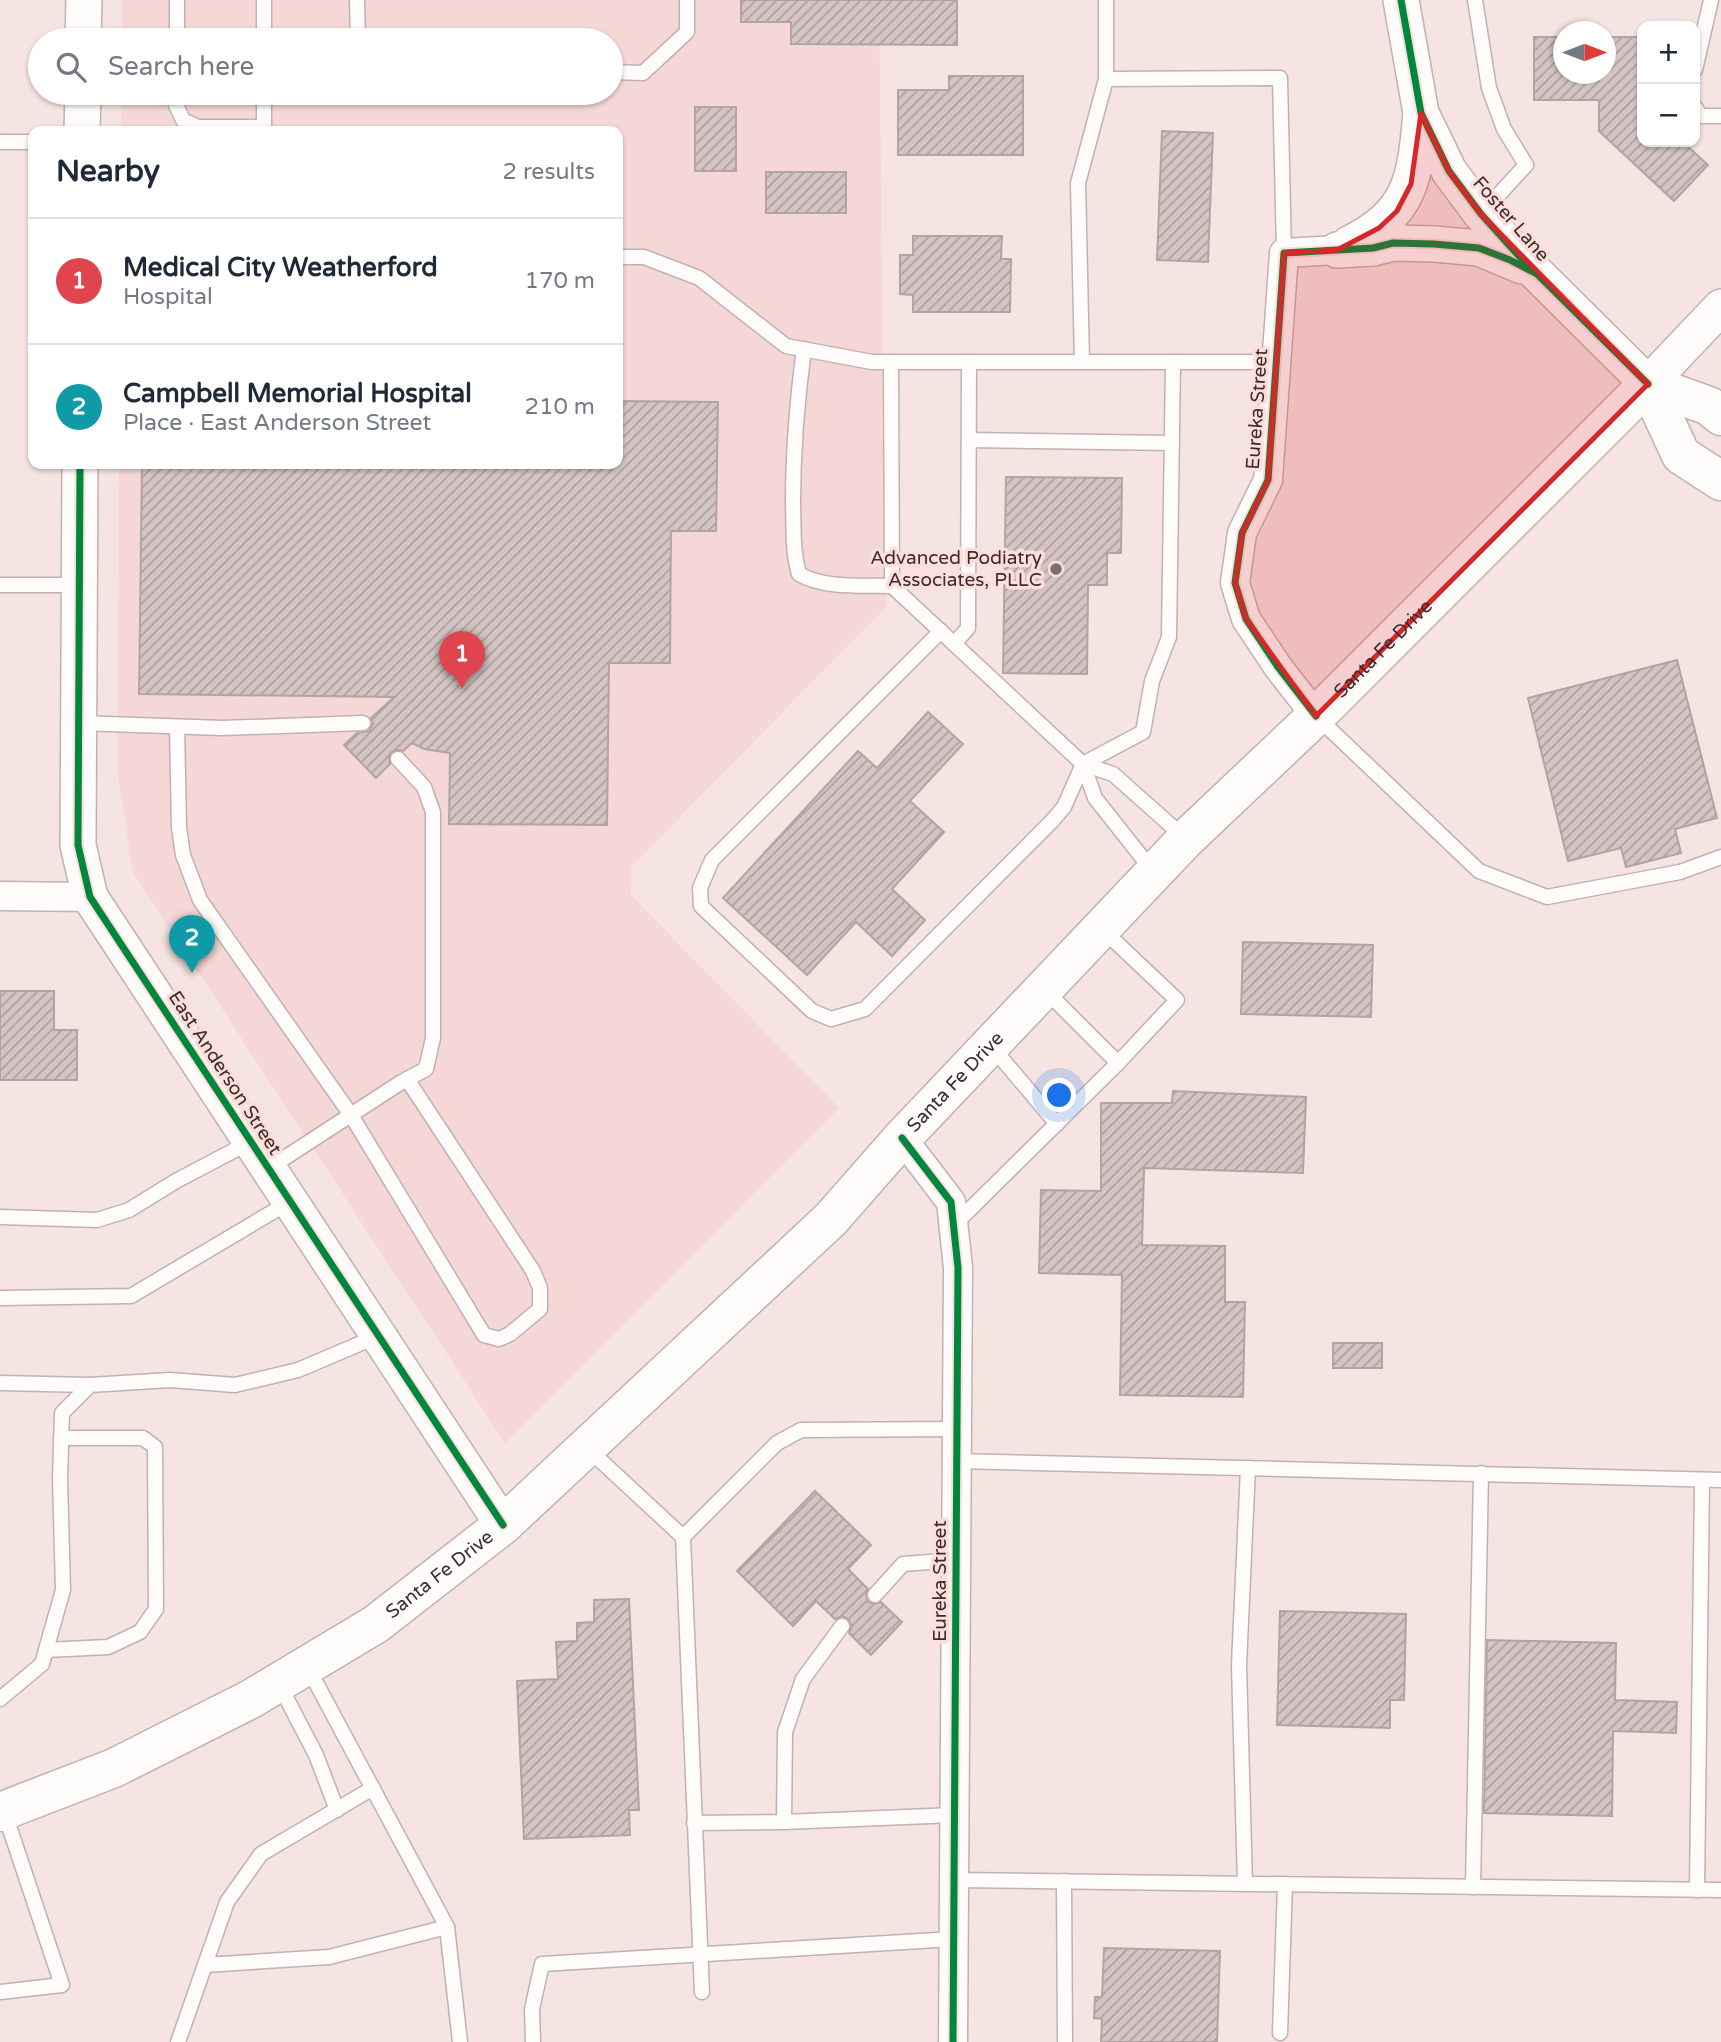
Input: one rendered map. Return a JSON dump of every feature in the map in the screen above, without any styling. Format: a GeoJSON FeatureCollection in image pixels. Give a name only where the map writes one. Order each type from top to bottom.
{"type":"FeatureCollection","features":[{"type":"Feature","properties":{"kind":"main road"},"geometry":{"type":"LineString","coordinates":[[1648,384],[1709,406],[1721,416]]}},
{"type":"Feature","properties":{"kind":"main road"},"geometry":{"type":"LineString","coordinates":[[1648,384],[1681,455],[1721,481]]}},
{"type":"Feature","properties":{"kind":"main road","name":"Santa Fe Drive"},"geometry":{"type":"LineString","coordinates":[[2,1811],[114,1768],[251,1699],[376,1624],[503,1525],[831,1219],[902,1138],[1186,839],[1316,716],[1648,384]]}},
{"type":"Feature","properties":{"kind":"street"},"geometry":{"type":"LineString","coordinates":[[83,28],[84,0]]}},
{"type":"Feature","properties":{"kind":"street","name":"Foster Lane"},"geometry":{"type":"LineString","coordinates":[[1401,0],[1421,113],[1450,171],[1481,214],[1648,384]]}},
{"type":"Feature","properties":{"kind":"street"},"geometry":{"type":"LineString","coordinates":[[82,126],[83,105]]}},
{"type":"Feature","properties":{"kind":"street"},"geometry":{"type":"LineString","coordinates":[[1337,250],[1379,228],[1396,211],[1411,184],[1421,113]]}},
{"type":"Feature","properties":{"kind":"street"},"geometry":{"type":"LineString","coordinates":[[1284,253],[1415,242],[1479,248],[1539,275]]}},
{"type":"Feature","properties":{"kind":"street","name":"Eureka Street"},"geometry":{"type":"LineString","coordinates":[[1284,253],[1268,480],[1242,533],[1235,583],[1246,619],[1278,667],[1316,716]]}},
{"type":"Feature","properties":{"kind":"street","name":"Santa Fe Drive"},"geometry":{"type":"LineString","coordinates":[[1648,384],[1721,307]]}},
{"type":"Feature","properties":{"kind":"street","name":"East Anderson Street"},"geometry":{"type":"LineString","coordinates":[[80,469],[78,845],[90,897],[503,1525]]}},
{"type":"Feature","properties":{"kind":"street"},"geometry":{"type":"LineString","coordinates":[[0,895],[90,897]]}},
{"type":"Feature","properties":{"kind":"street","name":"Eureka Street"},"geometry":{"type":"LineString","coordinates":[[902,1138],[951,1202],[958,1268],[953,2042]]}},
{"type":"Feature","properties":{"kind":"lane"},"geometry":{"type":"LineString","coordinates":[[177,0],[177,28]]}},
{"type":"Feature","properties":{"kind":"lane"},"geometry":{"type":"LineString","coordinates":[[264,0],[264,28]]}},
{"type":"Feature","properties":{"kind":"lane"},"geometry":{"type":"LineString","coordinates":[[357,0],[358,28]]}},
{"type":"Feature","properties":{"kind":"lane"},"geometry":{"type":"LineString","coordinates":[[623,72],[643,73],[687,32],[687,0]]}},
{"type":"Feature","properties":{"kind":"lane"},"geometry":{"type":"LineString","coordinates":[[1082,362],[1078,183],[1106,79],[1105,0]]}},
{"type":"Feature","properties":{"kind":"lane"},"geometry":{"type":"LineString","coordinates":[[1475,0],[1489,88],[1504,129],[1526,165],[1481,214]]}},
{"type":"Feature","properties":{"kind":"lane"},"geometry":{"type":"LineString","coordinates":[[1700,48],[1711,0]]}},
{"type":"Feature","properties":{"kind":"lane"},"geometry":{"type":"LineString","coordinates":[[1106,79],[1280,78],[1284,253]]}},
{"type":"Feature","properties":{"kind":"lane"},"geometry":{"type":"LineString","coordinates":[[176,105],[183,120],[196,126]]}},
{"type":"Feature","properties":{"kind":"lane"},"geometry":{"type":"LineString","coordinates":[[264,105],[264,126]]}},
{"type":"Feature","properties":{"kind":"lane"},"geometry":{"type":"LineString","coordinates":[[1700,116],[1721,116]]}},
{"type":"Feature","properties":{"kind":"lane"},"geometry":{"type":"LineString","coordinates":[[0,142],[28,142]]}},
{"type":"Feature","properties":{"kind":"lane"},"geometry":{"type":"LineString","coordinates":[[623,257],[644,257],[699,278],[786,346],[872,362],[1276,362]]}},
{"type":"Feature","properties":{"kind":"lane"},"geometry":{"type":"LineString","coordinates":[[804,349],[796,403],[793,452],[793,555],[799,573],[810,580],[829,583],[892,586],[1083,764],[1113,774],[1186,839]]}},
{"type":"Feature","properties":{"kind":"lane"},"geometry":{"type":"LineString","coordinates":[[891,362],[892,586]]}},
{"type":"Feature","properties":{"kind":"lane"},"geometry":{"type":"LineString","coordinates":[[954,644],[968,628],[969,362]]}},
{"type":"Feature","properties":{"kind":"lane"},"geometry":{"type":"LineString","coordinates":[[941,631],[712,860],[700,888],[701,906],[812,1011],[831,1019],[865,1009],[1052,821],[1064,807],[1083,764],[1143,732],[1152,681],[1169,637],[1173,362]]}},
{"type":"Feature","properties":{"kind":"lane"},"geometry":{"type":"LineString","coordinates":[[969,440],[1172,443]]}},
{"type":"Feature","properties":{"kind":"lane"},"geometry":{"type":"LineString","coordinates":[[0,584],[79,585]]}},
{"type":"Feature","properties":{"kind":"lane"},"geometry":{"type":"LineString","coordinates":[[1316,716],[1479,870],[1547,897],[1679,873],[1721,857]]}},
{"type":"Feature","properties":{"kind":"lane"},"geometry":{"type":"LineString","coordinates":[[79,723],[223,728],[363,723]]}},
{"type":"Feature","properties":{"kind":"lane"},"geometry":{"type":"LineString","coordinates":[[177,727],[179,828],[183,855],[200,900],[351,1115],[484,1335],[499,1339],[510,1334],[540,1309],[540,1288],[533,1271],[407,1079]]}},
{"type":"Feature","properties":{"kind":"lane"},"geometry":{"type":"LineString","coordinates":[[0,1217],[97,1220],[129,1210],[176,1181],[260,1155],[351,1115],[426,1069],[433,1038],[433,812],[424,787],[398,759]]}},
{"type":"Feature","properties":{"kind":"lane"},"geometry":{"type":"LineString","coordinates":[[1083,764],[1095,798],[1154,872]]}},
{"type":"Feature","properties":{"kind":"lane"},"geometry":{"type":"LineString","coordinates":[[953,1226],[1118,1063],[1177,1000],[1101,928]]}},
{"type":"Feature","properties":{"kind":"lane"},"geometry":{"type":"LineString","coordinates":[[1044,989],[1118,1063]]}},
{"type":"Feature","properties":{"kind":"lane"},"geometry":{"type":"LineString","coordinates":[[991,1046],[1057,1124]]}},
{"type":"Feature","properties":{"kind":"lane"},"geometry":{"type":"LineString","coordinates":[[0,1298],[131,1296],[291,1201]]}},
{"type":"Feature","properties":{"kind":"lane"},"geometry":{"type":"LineString","coordinates":[[0,1383],[90,1385],[170,1380],[235,1385],[298,1370],[380,1335]]}},
{"type":"Feature","properties":{"kind":"lane"},"geometry":{"type":"LineString","coordinates":[[0,1699],[42,1664],[62,1590],[62,1413],[90,1385]]}},
{"type":"Feature","properties":{"kind":"lane"},"geometry":{"type":"LineString","coordinates":[[683,1537],[777,1443],[800,1430],[957,1429]]}},
{"type":"Feature","properties":{"kind":"lane"},"geometry":{"type":"LineString","coordinates":[[46,1650],[107,1647],[140,1632],[156,1609],[155,1447],[143,1438],[61,1437]]}},
{"type":"Feature","properties":{"kind":"lane"},"geometry":{"type":"LineString","coordinates":[[586,1447],[683,1537],[702,1992]]}},
{"type":"Feature","properties":{"kind":"lane"},"geometry":{"type":"LineString","coordinates":[[957,1461],[1721,1480]]}},
{"type":"Feature","properties":{"kind":"lane"},"geometry":{"type":"LineString","coordinates":[[1245,1884],[1239,1665],[1248,1468]]}},
{"type":"Feature","properties":{"kind":"lane"},"geometry":{"type":"LineString","coordinates":[[1473,1887],[1481,1473]]}},
{"type":"Feature","properties":{"kind":"lane"},"geometry":{"type":"LineString","coordinates":[[1697,1890],[1703,1481]]}},
{"type":"Feature","properties":{"kind":"lane"},"geometry":{"type":"LineString","coordinates":[[874,1595],[903,1564],[956,1560]]}},
{"type":"Feature","properties":{"kind":"lane"},"geometry":{"type":"LineString","coordinates":[[784,1822],[785,1732],[803,1679],[842,1626]]}},
{"type":"Feature","properties":{"kind":"lane"},"geometry":{"type":"LineString","coordinates":[[293,1674],[373,1788],[447,1927],[460,2042]]}},
{"type":"Feature","properties":{"kind":"lane"},"geometry":{"type":"LineString","coordinates":[[293,1674],[316,1755],[337,1810]]}},
{"type":"Feature","properties":{"kind":"lane"},"geometry":{"type":"LineString","coordinates":[[178,2042],[227,1902],[261,1854],[373,1788]]}},
{"type":"Feature","properties":{"kind":"lane"},"geometry":{"type":"LineString","coordinates":[[0,1993],[62,1985],[2,1811]]}},
{"type":"Feature","properties":{"kind":"lane"},"geometry":{"type":"LineString","coordinates":[[694,1823],[954,1815]]}},
{"type":"Feature","properties":{"kind":"lane"},"geometry":{"type":"LineString","coordinates":[[954,1880],[1721,1890]]}},
{"type":"Feature","properties":{"kind":"lane"},"geometry":{"type":"LineString","coordinates":[[1064,1881],[1065,2041]]}},
{"type":"Feature","properties":{"kind":"lane"},"geometry":{"type":"LineString","coordinates":[[1280,2034],[1284,1884]]}},
{"type":"Feature","properties":{"kind":"lane"},"geometry":{"type":"LineString","coordinates":[[205,1965],[329,1957],[447,1927]]}},
{"type":"Feature","properties":{"kind":"lane"},"geometry":{"type":"LineString","coordinates":[[533,2042],[531,2009],[542,1964],[953,1939]]}},
{"type":"Feature","properties":{"kind":"highlighted area"},"geometry":{"type":"Polygon","coordinates":[[[1421,113],[1449,171],[1481,214],[1648,384],[1316,716],[1246,619],[1235,583],[1242,533],[1268,480],[1284,253],[1337,250],[1379,228],[1397,211],[1411,184],[1421,113]]]}},
{"type":"Feature","properties":{"kind":"shaded area"},"geometry":{"type":"Polygon","coordinates":[[[122,0],[879,0],[886,607],[631,867],[631,895],[839,1108],[505,1443],[133,872],[117,770],[119,469],[623,469],[623,126],[121,126],[122,105],[623,105],[623,28],[122,28],[122,0]]]}},
{"type":"Feature","properties":{"kind":"building"},"geometry":{"type":"Polygon","coordinates":[[[741,0],[957,0],[957,45],[791,44],[791,22],[741,22],[741,0]]]}},
{"type":"Feature","properties":{"kind":"building"},"geometry":{"type":"Polygon","coordinates":[[[1534,37],[1553,37],[1553,84],[1616,84],[1616,37],[1637,37],[1637,147],[1688,147],[1708,165],[1674,201],[1599,131],[1599,100],[1534,100],[1534,37]]]}},
{"type":"Feature","properties":{"kind":"building"},"geometry":{"type":"Polygon","coordinates":[[[949,76],[1023,76],[1023,155],[898,155],[898,90],[949,90],[949,76]]]}},
{"type":"Feature","properties":{"kind":"building"},"geometry":{"type":"Polygon","coordinates":[[[695,107],[736,107],[736,171],[695,171],[695,107]]]}},
{"type":"Feature","properties":{"kind":"building"},"geometry":{"type":"Polygon","coordinates":[[[1162,131],[1213,133],[1208,262],[1157,260],[1162,131]]]}},
{"type":"Feature","properties":{"kind":"building"},"geometry":{"type":"Polygon","coordinates":[[[766,172],[846,172],[846,213],[766,213],[766,172]]]}},
{"type":"Feature","properties":{"kind":"building"},"geometry":{"type":"Polygon","coordinates":[[[913,236],[1002,236],[1001,259],[1011,259],[1010,312],[913,312],[913,295],[900,294],[900,255],[913,255],[913,236]]]}},
{"type":"Feature","properties":{"kind":"building"},"geometry":{"type":"Polygon","coordinates":[[[623,401],[718,402],[716,531],[671,531],[670,663],[609,663],[607,825],[449,824],[450,753],[424,749],[412,743],[403,751],[391,752],[390,764],[376,778],[344,745],[357,733],[369,731],[373,723],[371,718],[394,697],[139,694],[142,469],[623,469],[623,401]]]}},
{"type":"Feature","properties":{"kind":"building","name":"Advanced Podiatry Associates, PLLC"},"geometry":{"type":"Polygon","coordinates":[[[1006,477],[1122,478],[1121,553],[1107,553],[1107,585],[1088,585],[1087,674],[1003,673],[1006,477]]]}},
{"type":"Feature","properties":{"kind":"building"},"geometry":{"type":"Polygon","coordinates":[[[1677,660],[1717,818],[1675,829],[1681,853],[1626,867],[1621,848],[1568,861],[1528,698],[1677,660]]]}},
{"type":"Feature","properties":{"kind":"building"},"geometry":{"type":"Polygon","coordinates":[[[928,712],[963,744],[910,801],[944,832],[892,889],[925,920],[892,956],[856,922],[807,975],[723,898],[858,751],[877,768],[928,712]]]}},
{"type":"Feature","properties":{"kind":"building"},"geometry":{"type":"Polygon","coordinates":[[[1243,942],[1373,945],[1371,1017],[1241,1014],[1243,942]]]}},
{"type":"Feature","properties":{"kind":"building"},"geometry":{"type":"Polygon","coordinates":[[[0,991],[54,991],[54,1030],[77,1030],[77,1080],[0,1080],[0,991]]]}},
{"type":"Feature","properties":{"kind":"building"},"geometry":{"type":"Polygon","coordinates":[[[1173,1091],[1306,1097],[1303,1173],[1144,1168],[1142,1245],[1225,1246],[1225,1302],[1245,1302],[1243,1397],[1120,1395],[1122,1275],[1039,1273],[1041,1190],[1101,1191],[1101,1103],[1172,1103],[1173,1091]]]}},
{"type":"Feature","properties":{"kind":"building"},"geometry":{"type":"Polygon","coordinates":[[[1333,1343],[1382,1343],[1382,1368],[1333,1368],[1333,1343]]]}},
{"type":"Feature","properties":{"kind":"building"},"geometry":{"type":"Polygon","coordinates":[[[815,1491],[871,1545],[848,1569],[868,1589],[868,1602],[881,1602],[902,1622],[871,1655],[849,1633],[852,1626],[847,1618],[842,1616],[835,1619],[816,1601],[793,1626],[737,1571],[815,1491]]]}},
{"type":"Feature","properties":{"kind":"building"},"geometry":{"type":"Polygon","coordinates":[[[629,1599],[639,1810],[629,1810],[630,1835],[524,1839],[517,1681],[558,1679],[556,1642],[577,1641],[577,1623],[594,1622],[594,1600],[629,1599]]]}},
{"type":"Feature","properties":{"kind":"building"},"geometry":{"type":"Polygon","coordinates":[[[1280,1611],[1406,1614],[1404,1700],[1390,1700],[1390,1728],[1277,1725],[1280,1611]]]}},
{"type":"Feature","properties":{"kind":"building"},"geometry":{"type":"Polygon","coordinates":[[[1487,1640],[1616,1643],[1615,1700],[1677,1702],[1676,1733],[1613,1731],[1612,1816],[1484,1813],[1487,1640]]]}},
{"type":"Feature","properties":{"kind":"building"},"geometry":{"type":"Polygon","coordinates":[[[1104,1948],[1220,1951],[1217,2042],[1101,2042],[1102,2019],[1094,2018],[1095,1997],[1102,1997],[1104,1948]]]}},
{"type":"Feature","properties":{"kind":"cycle path"},"geometry":{"type":"LineString","coordinates":[[1401,0],[1421,113],[1449,171],[1481,214],[1519,256],[1648,384]]}},
{"type":"Feature","properties":{"kind":"cycle path"},"geometry":{"type":"LineString","coordinates":[[1316,716],[1278,667],[1246,619],[1235,583],[1242,533],[1268,480],[1284,253],[1373,248],[1393,243],[1434,244],[1479,248],[1539,275]]}},
{"type":"Feature","properties":{"kind":"cycle path"},"geometry":{"type":"LineString","coordinates":[[80,469],[78,845],[90,897],[503,1525]]}},
{"type":"Feature","properties":{"kind":"cycle path"},"geometry":{"type":"LineString","coordinates":[[902,1138],[951,1202],[958,1268],[953,2042]]}},
{"type":"Feature","properties":{"kind":"place","name":"Advanced Podiatry Associates, PLLC"},"geometry":{"type":"Point","coordinates":[1056,569]}},
{"type":"Feature","properties":{"kind":"place","name":"Medical City Weatherford"},"geometry":{"type":"Point","coordinates":[462,689]}},
{"type":"Feature","properties":{"kind":"place","name":"Campbell Memorial Hospital"},"geometry":{"type":"Point","coordinates":[192,973]}}]}
